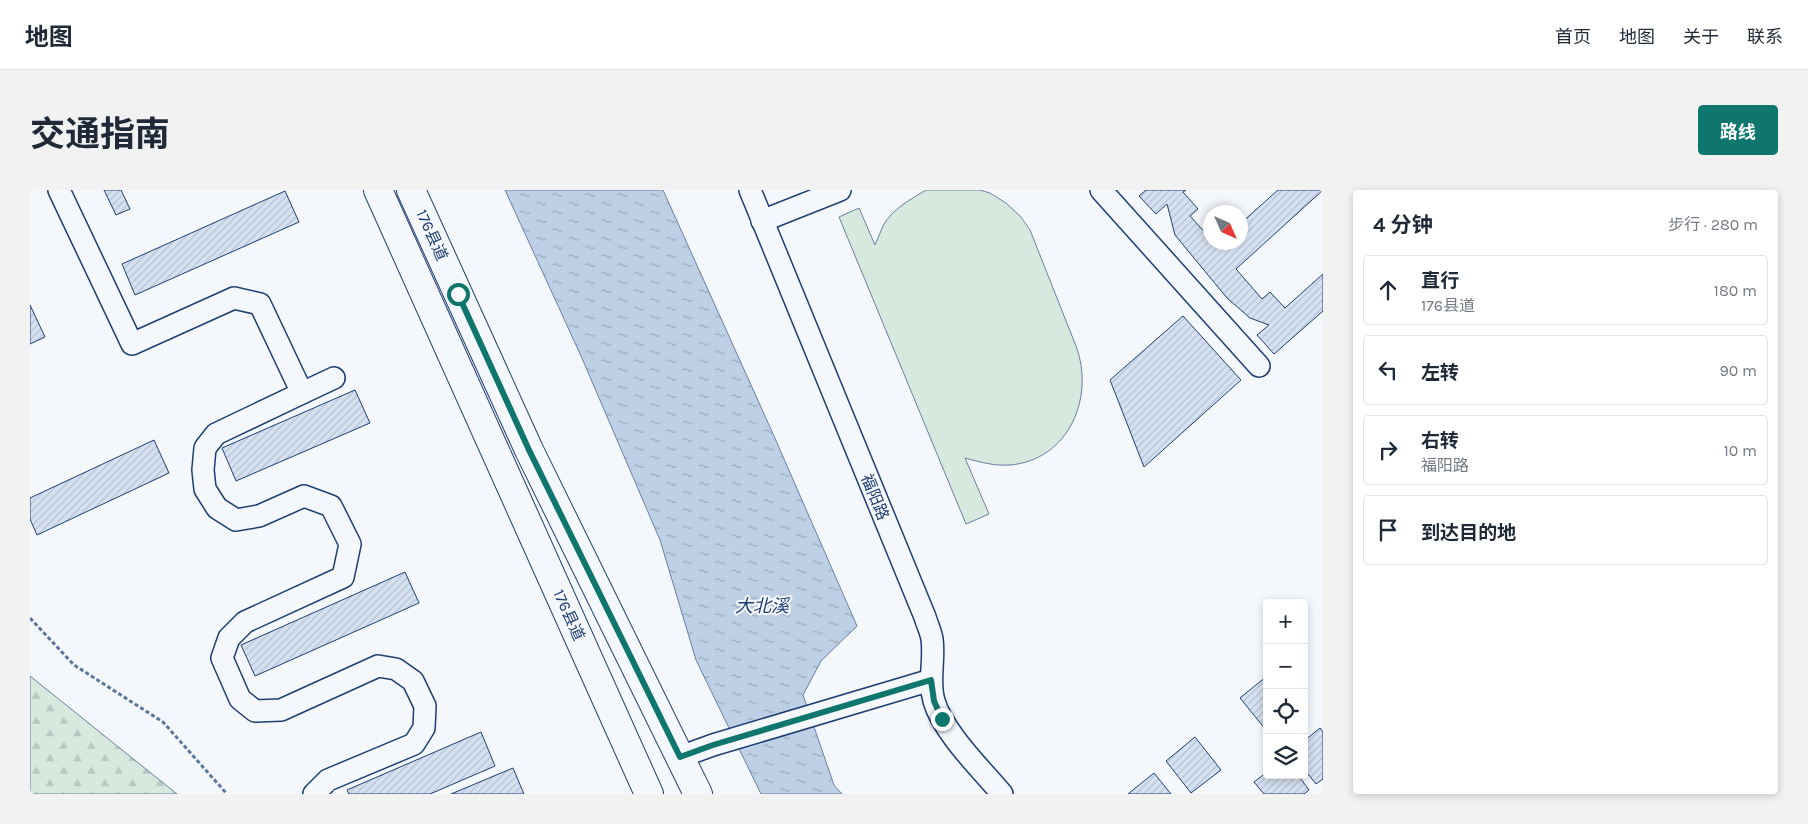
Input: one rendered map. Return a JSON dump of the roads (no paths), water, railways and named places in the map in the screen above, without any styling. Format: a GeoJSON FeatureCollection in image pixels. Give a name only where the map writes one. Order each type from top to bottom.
{"type":"FeatureCollection","features":[{"type":"Feature","properties":{"kind":"main road","name":"176县道"},"geometry":{"type":"LineString","coordinates":[[378,190],[647,794]]}},
{"type":"Feature","properties":{"kind":"main road","name":"176县道"},"geometry":{"type":"LineString","coordinates":[[412,190],[529,450],[698,794]]}},
{"type":"Feature","properties":{"kind":"street","name":"福阳路"},"geometry":{"type":"LineString","coordinates":[[750,190],[925,617],[932,639],[931,680],[934,701],[942,719],[955,737],[1002,794]]}},
{"type":"Feature","properties":{"kind":"street"},"geometry":{"type":"LineString","coordinates":[[762,220],[840,190]]}},
{"type":"Feature","properties":{"kind":"street"},"geometry":{"type":"LineString","coordinates":[[1101,190],[1258,366]]}},
{"type":"Feature","properties":{"kind":"street"},"geometry":{"type":"LineString","coordinates":[[64,192],[132,344],[234,298],[260,304],[302,393]]}},
{"type":"Feature","properties":{"kind":"street"},"geometry":{"type":"LineString","coordinates":[[314,794],[328,780],[414,744],[424,728],[425,706],[413,680],[396,669],[378,666],[281,710],[256,711],[240,699],[222,658],[229,638],[245,622],[343,577],[350,544],[331,506],[304,496],[260,516],[236,520],[217,508],[205,489],[202,470],[205,448],[216,434],[334,378]]}},
{"type":"Feature","properties":{"kind":"street"},"geometry":{"type":"LineString","coordinates":[[680,757],[713,745],[931,680]]}},
{"type":"Feature","properties":{"kind":"water","name":"大北溪"},"geometry":{"type":"Polygon","coordinates":[[[505,190],[663,190],[857,626],[821,661],[803,695],[834,785],[842,794],[761,794],[696,660],[660,540],[581,356],[505,190]]]}}]}
